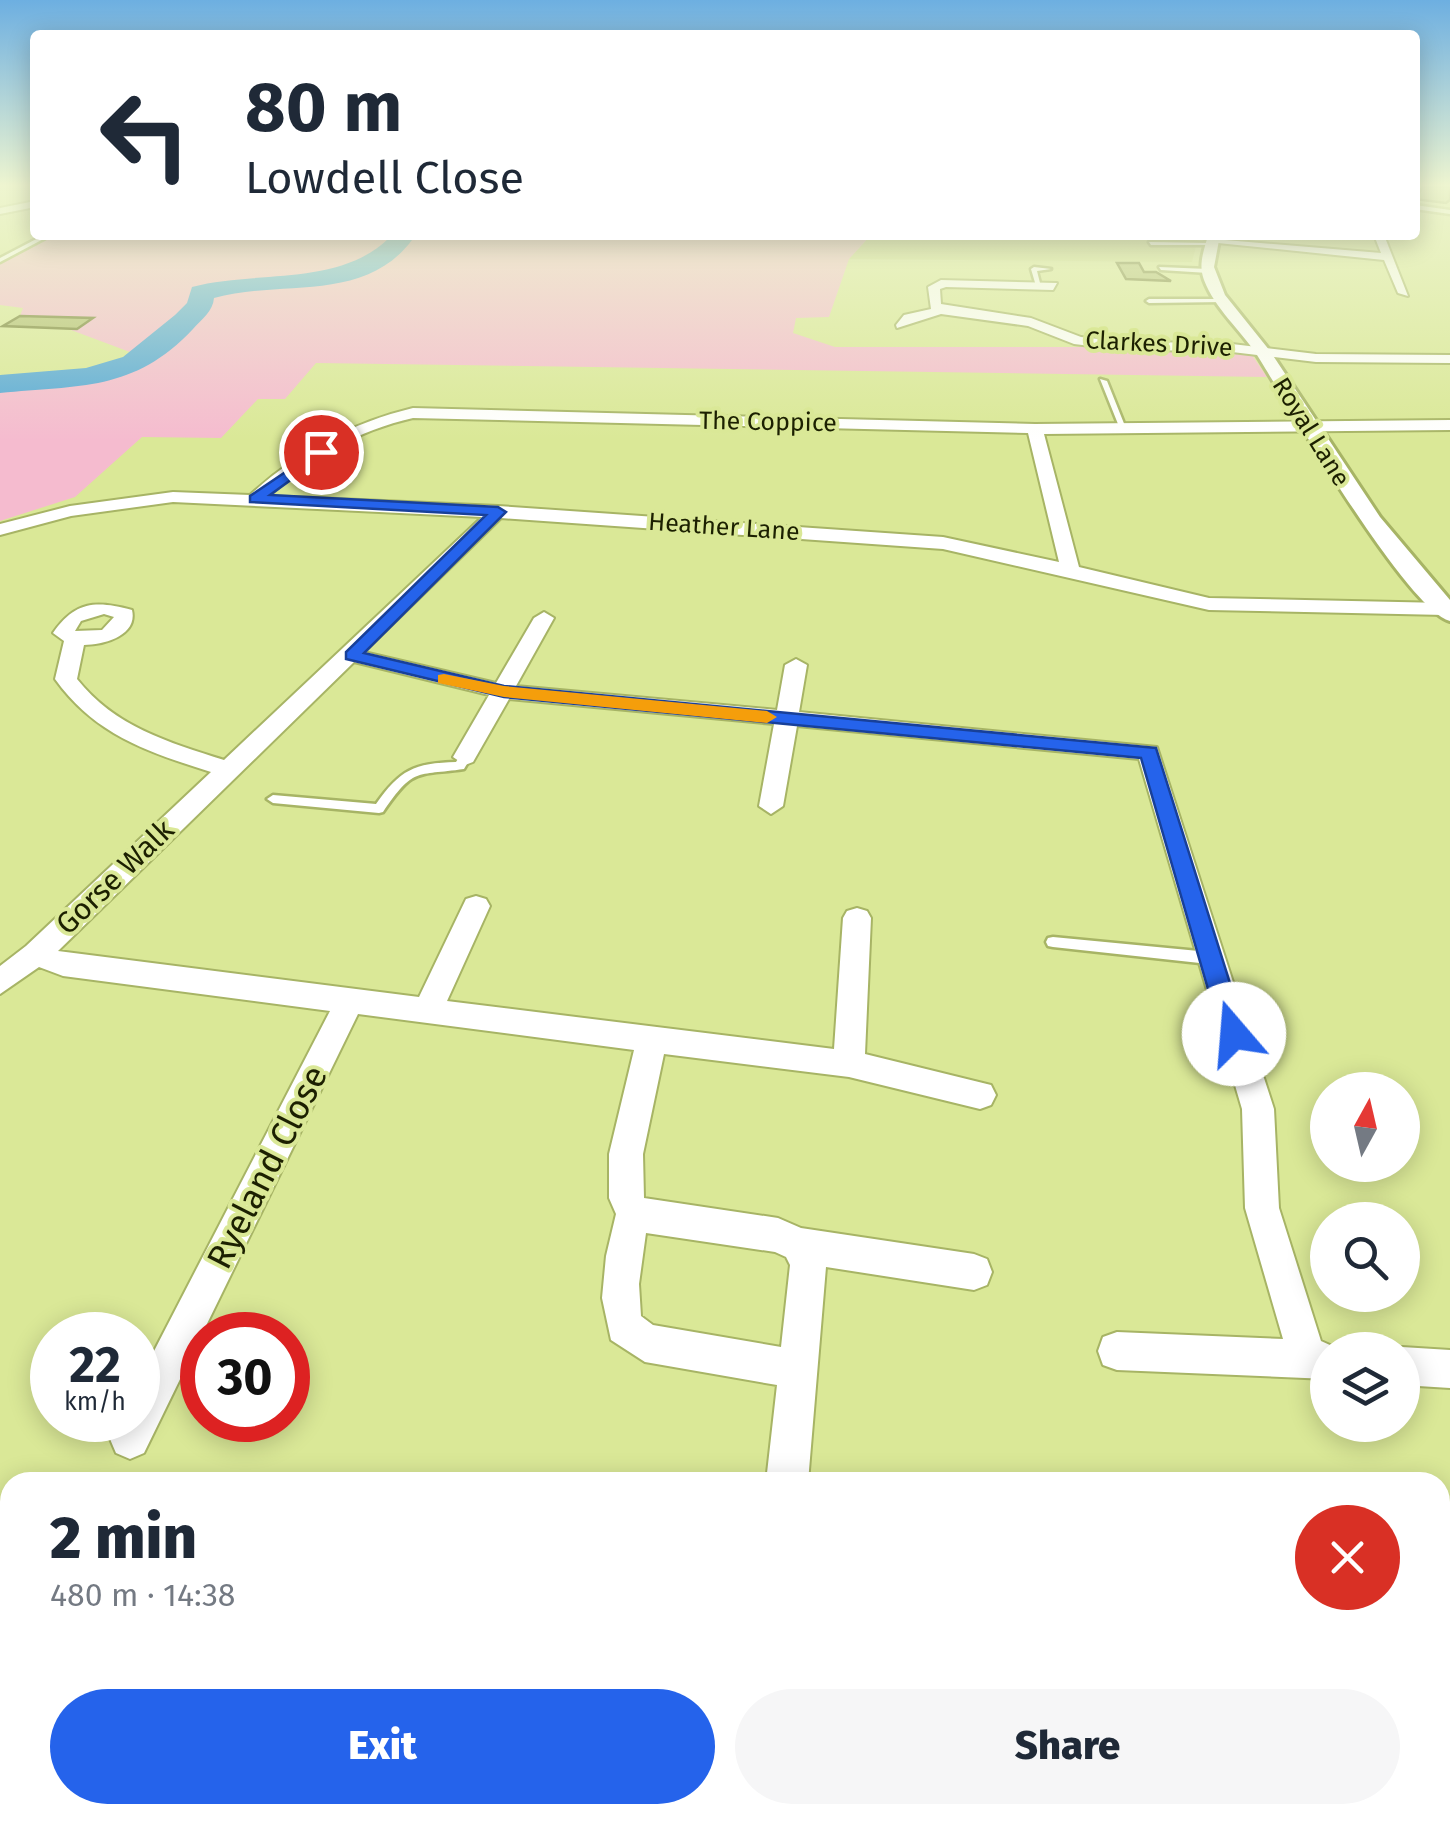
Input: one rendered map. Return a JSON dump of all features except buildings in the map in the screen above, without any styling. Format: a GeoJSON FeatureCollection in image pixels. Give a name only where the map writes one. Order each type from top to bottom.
{"type":"FeatureCollection","features":[{"type":"Feature","properties":{"kind":"street","name":"Royal Lane"},"geometry":{"type":"LineString","coordinates":[[1208,271],[1222,301],[1262,350],[1306,426],[1394,554],[1448,612]]}},
{"type":"Feature","properties":{"kind":"street"},"geometry":{"type":"LineString","coordinates":[[1395,271],[1404,294]]}},
{"type":"Feature","properties":{"kind":"street"},"geometry":{"type":"LineString","coordinates":[[941,310],[936,306],[934,287],[945,283],[1046,286]]}},
{"type":"Feature","properties":{"kind":"street","name":"Clarkes Drive"},"geometry":{"type":"LineString","coordinates":[[902,325],[909,318],[941,310],[1031,322],[1079,341],[1262,350],[1316,358],[1450,359]]}},
{"type":"Feature","properties":{"kind":"street","name":"The Coppice"},"geometry":{"type":"LineString","coordinates":[[256,499],[348,433],[381,418],[413,412],[1036,429],[1450,426]]}},
{"type":"Feature","properties":{"kind":"street"},"geometry":{"type":"LineString","coordinates":[[1036,429],[1071,571]]}},
{"type":"Feature","properties":{"kind":"street","name":"Heather Lane"},"geometry":{"type":"LineString","coordinates":[[0,530],[70,511],[148,498],[256,499],[498,512],[942,543],[1222,606],[1448,612]]}},
{"type":"Feature","properties":{"kind":"street","name":"Gorse Walk"},"geometry":{"type":"LineString","coordinates":[[0,982],[36,954],[498,512]]}},
{"type":"Feature","properties":{"kind":"street"},"geometry":{"type":"LineString","coordinates":[[465,757],[544,618]]}},
{"type":"Feature","properties":{"kind":"street"},"geometry":{"type":"LineString","coordinates":[[75,640],[66,679],[76,694],[121,733],[227,769]]}},
{"type":"Feature","properties":{"kind":"street"},"geometry":{"type":"LineString","coordinates":[[352,655],[504,692],[1149,752],[1258,1110],[1262,1208],[1310,1338]]}},
{"type":"Feature","properties":{"kind":"street"},"geometry":{"type":"LineString","coordinates":[[771,806],[796,665]]}},
{"type":"Feature","properties":{"kind":"street"},"geometry":{"type":"LineString","coordinates":[[426,1010],[476,906]]}},
{"type":"Feature","properties":{"kind":"street"},"geometry":{"type":"LineString","coordinates":[[850,1064],[857,918]]}},
{"type":"Feature","properties":{"kind":"street"},"geometry":{"type":"LineString","coordinates":[[36,954],[63,965],[850,1064],[980,1095]]}},
{"type":"Feature","properties":{"kind":"street","name":"Ryeland Close"},"geometry":{"type":"LineString","coordinates":[[160,1380],[350,1001]]}},
{"type":"Feature","properties":{"kind":"street"},"geometry":{"type":"LineString","coordinates":[[652,1040],[623,1176],[625,1202],[633,1214],[620,1270],[618,1297],[624,1326],[645,1343],[799,1369]]}},
{"type":"Feature","properties":{"kind":"street"},"geometry":{"type":"LineString","coordinates":[[633,1214],[778,1235],[798,1245],[974,1272]]}},
{"type":"Feature","properties":{"kind":"street"},"geometry":{"type":"LineString","coordinates":[[788,1472],[808,1265],[798,1245]]}},
{"type":"Feature","properties":{"kind":"street"},"geometry":{"type":"LineString","coordinates":[[1117,1351],[1310,1360]]}},
{"type":"Feature","properties":{"kind":"street"},"geometry":{"type":"LineString","coordinates":[[1420,1367],[1450,1369]]}},
{"type":"Feature","properties":{"kind":"lane"},"geometry":{"type":"LineString","coordinates":[[1035,271],[1046,286]]}},
{"type":"Feature","properties":{"kind":"lane"},"geometry":{"type":"LineString","coordinates":[[1149,302],[1222,301]]}},
{"type":"Feature","properties":{"kind":"lane"},"geometry":{"type":"LineString","coordinates":[[1103,382],[1124,429]]}},
{"type":"Feature","properties":{"kind":"lane"},"geometry":{"type":"LineString","coordinates":[[273,798],[379,810],[402,776],[412,770],[460,766],[465,757]]}},
{"type":"Feature","properties":{"kind":"lane"},"geometry":{"type":"LineString","coordinates":[[1053,942],[1209,958]]}},
{"type":"Feature","properties":{"kind":"shaded area"},"geometry":{"type":"Polygon","coordinates":[[[0,271],[845,271],[829,317],[796,318],[793,333],[835,347],[1090,347],[1252,355],[1267,377],[316,363],[285,399],[258,399],[221,438],[142,437],[75,497],[0,521],[0,382],[112,368],[138,355],[71,330],[91,318],[20,316],[23,308],[0,305],[0,271]]]}},
{"type":"Feature","properties":{"kind":"waterway"},"geometry":{"type":"LineString","coordinates":[[0,384],[86,377],[134,363],[169,337],[200,305],[201,293],[225,286],[333,277],[358,271]]}},
{"type":"Feature","properties":{"kind":"slow traffic"},"geometry":{"type":"LineString","coordinates":[[444,679],[504,692],[767,717]]}},
{"type":"Feature","properties":{"kind":"route"},"geometry":{"type":"LineString","coordinates":[[321,452],[256,499],[498,512],[352,655],[504,692],[1149,752],[1234,1034]]}}]}
